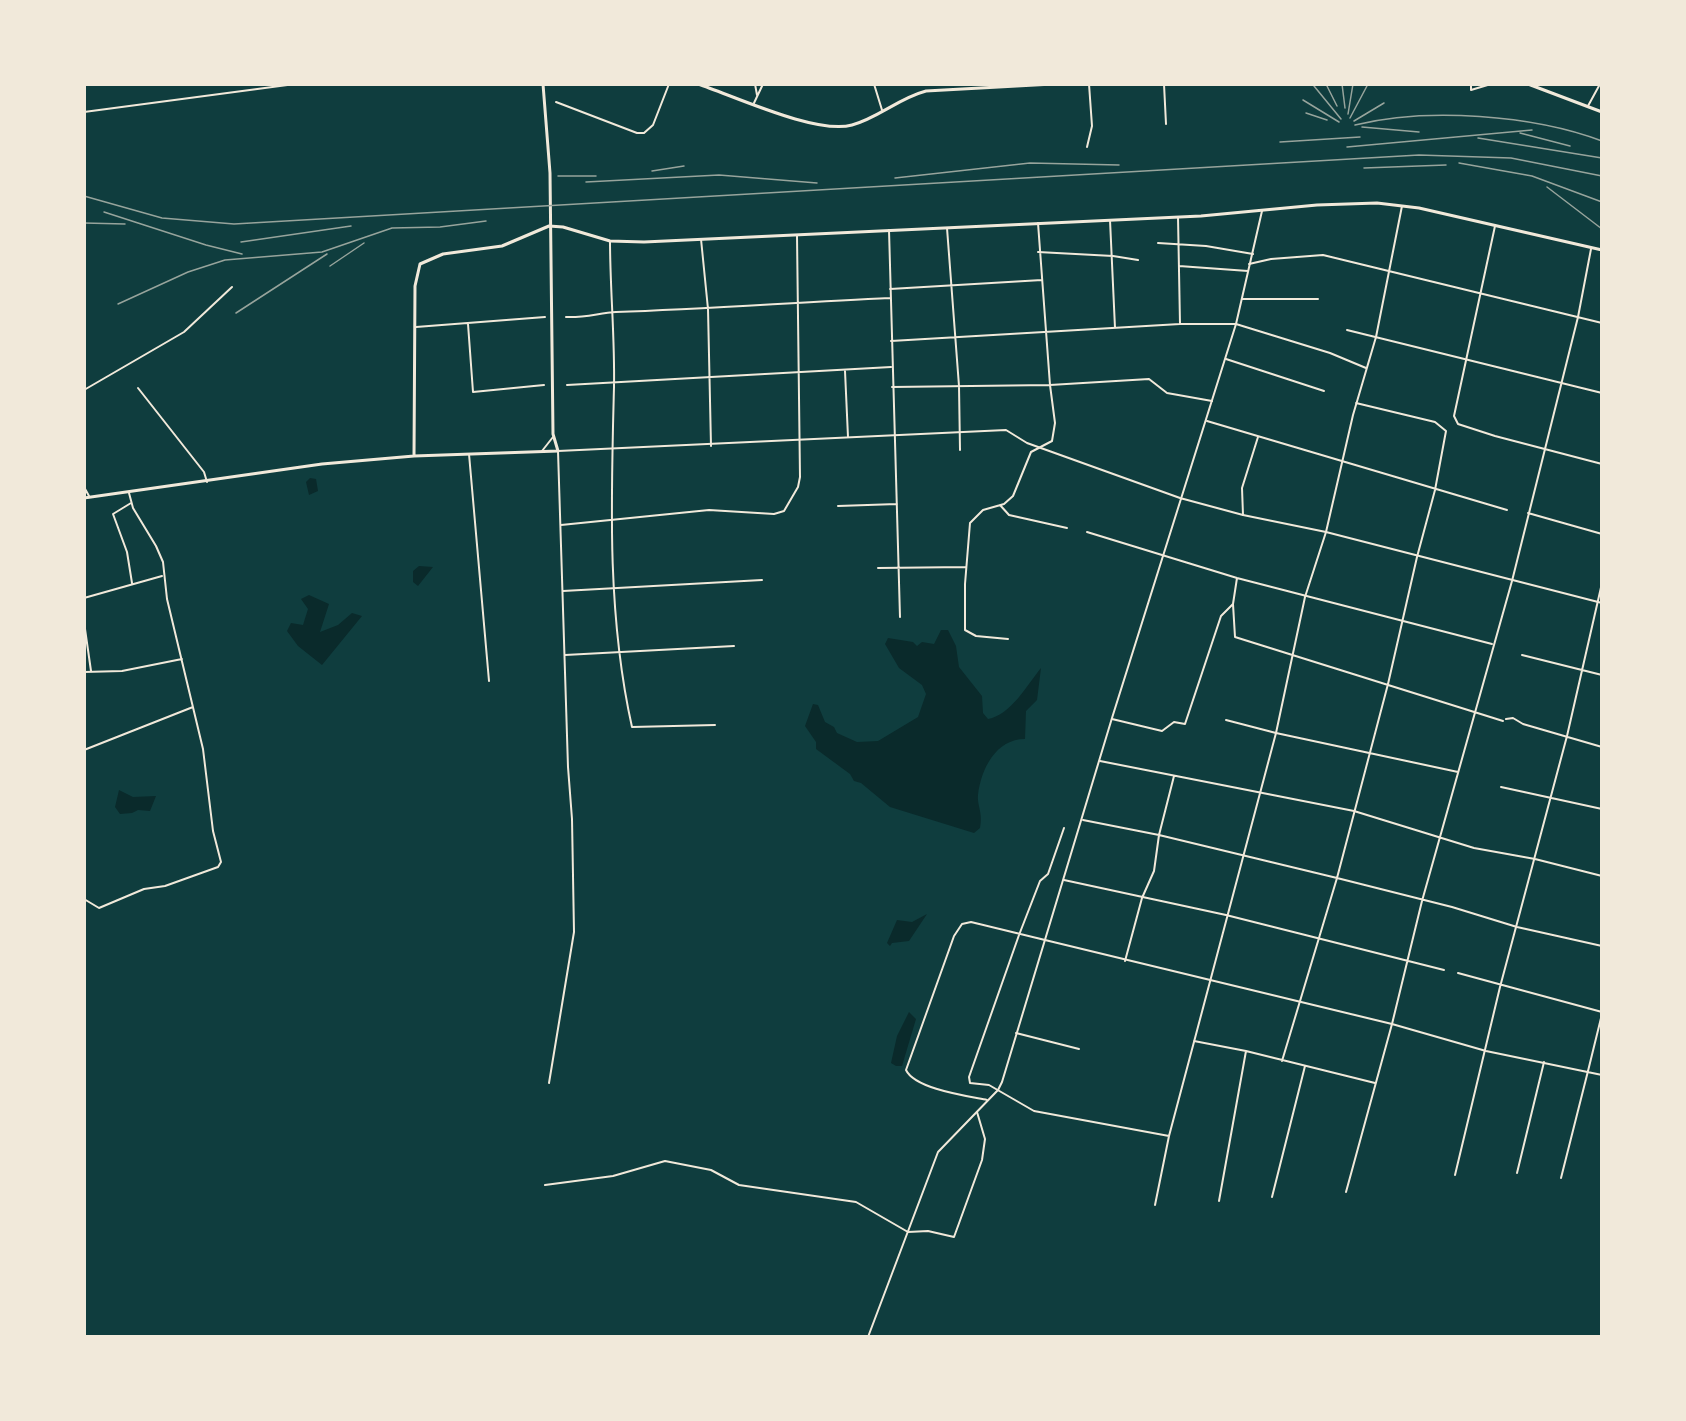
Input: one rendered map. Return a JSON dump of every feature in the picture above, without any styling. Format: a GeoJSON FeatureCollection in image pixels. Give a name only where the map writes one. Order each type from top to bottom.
{"type":"FeatureCollection","features":[{"type":"Feature","properties":{"kind":"main road"},"geometry":{"type":"LineString","coordinates":[[84,498],[322,464],[414,456],[558,451],[554,434],[550,173],[543,84]]}},
{"type":"Feature","properties":{"kind":"main road"},"geometry":{"type":"LineString","coordinates":[[698,84],[817,125],[835,128],[857,124],[882,110],[926,91],[1053,84]]}},
{"type":"Feature","properties":{"kind":"main road"},"geometry":{"type":"LineString","coordinates":[[1528,84],[1602,112]]}},
{"type":"Feature","properties":{"kind":"main road"},"geometry":{"type":"LineString","coordinates":[[414,456],[414,327],[416,276],[420,264],[426,259],[443,254],[502,246],[549,226],[563,227],[610,241],[701,239],[1178,217],[1337,204],[1402,205],[1602,250]]}},
{"type":"Feature","properties":{"kind":"street"},"geometry":{"type":"LineString","coordinates":[[84,112],[295,84]]}},
{"type":"Feature","properties":{"kind":"street"},"geometry":{"type":"LineString","coordinates":[[556,102],[637,133],[644,133],[651,128],[669,84]]}},
{"type":"Feature","properties":{"kind":"street"},"geometry":{"type":"LineString","coordinates":[[755,84],[757,94]]}},
{"type":"Feature","properties":{"kind":"street"},"geometry":{"type":"LineString","coordinates":[[754,103],[763,84]]}},
{"type":"Feature","properties":{"kind":"street"},"geometry":{"type":"LineString","coordinates":[[874,84],[882,110]]}},
{"type":"Feature","properties":{"kind":"street"},"geometry":{"type":"LineString","coordinates":[[1087,147],[1092,126],[1089,84]]}},
{"type":"Feature","properties":{"kind":"street"},"geometry":{"type":"LineString","coordinates":[[1164,84],[1166,124]]}},
{"type":"Feature","properties":{"kind":"street"},"geometry":{"type":"LineString","coordinates":[[1471,84],[1471,90],[1491,84]]}},
{"type":"Feature","properties":{"kind":"street"},"geometry":{"type":"LineString","coordinates":[[1588,106],[1600,84]]}},
{"type":"Feature","properties":{"kind":"street"},"geometry":{"type":"LineString","coordinates":[[1155,1204],[1169,1136],[1193,1041],[1276,733],[1305,597],[1326,532],[1341,462],[1376,337],[1402,205]]}},
{"type":"Feature","properties":{"kind":"street"},"geometry":{"type":"LineString","coordinates":[[868,1337],[938,1152],[998,1090],[1083,820],[1162,555],[1226,358],[1262,211]]}},
{"type":"Feature","properties":{"kind":"street"},"geometry":{"type":"LineString","coordinates":[[1178,217],[1180,324]]}},
{"type":"Feature","properties":{"kind":"street"},"geometry":{"type":"LineString","coordinates":[[1110,220],[1115,328]]}},
{"type":"Feature","properties":{"kind":"street"},"geometry":{"type":"LineString","coordinates":[[1008,639],[976,636],[966,630],[963,622],[966,567],[970,523],[982,510],[1002,504],[1013,496],[1031,452],[1052,441],[1055,423],[1038,252],[1038,223]]}},
{"type":"Feature","properties":{"kind":"street"},"geometry":{"type":"LineString","coordinates":[[1495,226],[1454,416],[1458,424],[1602,464]]}},
{"type":"Feature","properties":{"kind":"street"},"geometry":{"type":"LineString","coordinates":[[947,228],[959,386],[960,450]]}},
{"type":"Feature","properties":{"kind":"street"},"geometry":{"type":"LineString","coordinates":[[889,230],[891,367],[900,617]]}},
{"type":"Feature","properties":{"kind":"street"},"geometry":{"type":"LineString","coordinates":[[561,525],[709,510],[782,513],[800,483],[797,235]]}},
{"type":"Feature","properties":{"kind":"street"},"geometry":{"type":"LineString","coordinates":[[701,239],[708,309],[711,446]]}},
{"type":"Feature","properties":{"kind":"street"},"geometry":{"type":"LineString","coordinates":[[610,241],[610,312],[614,383],[611,521],[614,590],[618,651],[632,727],[715,725]]}},
{"type":"Feature","properties":{"kind":"street"},"geometry":{"type":"LineString","coordinates":[[1158,243],[1252,254]]}},
{"type":"Feature","properties":{"kind":"street"},"geometry":{"type":"LineString","coordinates":[[1346,1192],[1392,1024],[1439,837],[1512,581],[1559,383],[1578,317],[1591,248]]}},
{"type":"Feature","properties":{"kind":"street"},"geometry":{"type":"LineString","coordinates":[[1038,252],[1113,256],[1138,260]]}},
{"type":"Feature","properties":{"kind":"street"},"geometry":{"type":"LineString","coordinates":[[1249,264],[1271,259],[1323,255],[1602,323]]}},
{"type":"Feature","properties":{"kind":"street"},"geometry":{"type":"LineString","coordinates":[[1178,266],[1248,271]]}},
{"type":"Feature","properties":{"kind":"street"},"geometry":{"type":"LineString","coordinates":[[890,289],[1042,280]]}},
{"type":"Feature","properties":{"kind":"street"},"geometry":{"type":"LineString","coordinates":[[84,390],[184,332],[232,286]]}},
{"type":"Feature","properties":{"kind":"street"},"geometry":{"type":"LineString","coordinates":[[566,317],[589,318],[610,312],[708,309],[890,297]]}},
{"type":"Feature","properties":{"kind":"street"},"geometry":{"type":"LineString","coordinates":[[1242,299],[1318,299]]}},
{"type":"Feature","properties":{"kind":"street"},"geometry":{"type":"LineString","coordinates":[[414,327],[545,317]]}},
{"type":"Feature","properties":{"kind":"street"},"geometry":{"type":"LineString","coordinates":[[468,324],[473,392],[544,385]]}},
{"type":"Feature","properties":{"kind":"street"},"geometry":{"type":"LineString","coordinates":[[891,341],[1180,324],[1236,324],[1330,353],[1366,368]]}},
{"type":"Feature","properties":{"kind":"street"},"geometry":{"type":"LineString","coordinates":[[1347,330],[1602,393]]}},
{"type":"Feature","properties":{"kind":"street"},"geometry":{"type":"LineString","coordinates":[[1226,358],[1324,391]]}},
{"type":"Feature","properties":{"kind":"street"},"geometry":{"type":"LineString","coordinates":[[567,385],[891,367]]}},
{"type":"Feature","properties":{"kind":"street"},"geometry":{"type":"LineString","coordinates":[[845,370],[848,437]]}},
{"type":"Feature","properties":{"kind":"street"},"geometry":{"type":"LineString","coordinates":[[892,387],[1050,385],[1149,380],[1167,393],[1212,401]]}},
{"type":"Feature","properties":{"kind":"street"},"geometry":{"type":"LineString","coordinates":[[138,388],[204,472],[207,482]]}},
{"type":"Feature","properties":{"kind":"street"},"geometry":{"type":"LineString","coordinates":[[1282,1061],[1337,878],[1388,684],[1435,490],[1446,431],[1435,422],[1356,404]]}},
{"type":"Feature","properties":{"kind":"street"},"geometry":{"type":"LineString","coordinates":[[1207,421],[1507,510]]}},
{"type":"Feature","properties":{"kind":"street"},"geometry":{"type":"LineString","coordinates":[[549,1083],[574,932],[572,810],[558,451],[711,446],[893,434],[1006,430],[1027,443],[1180,498],[1243,515],[1326,532],[1602,603]]}},
{"type":"Feature","properties":{"kind":"street"},"geometry":{"type":"LineString","coordinates":[[541,452],[550,445],[554,434]]}},
{"type":"Feature","properties":{"kind":"street"},"geometry":{"type":"LineString","coordinates":[[1243,515],[1242,488],[1258,436]]}},
{"type":"Feature","properties":{"kind":"street"},"geometry":{"type":"LineString","coordinates":[[469,454],[473,473],[489,681]]}},
{"type":"Feature","properties":{"kind":"street"},"geometry":{"type":"LineString","coordinates":[[84,487],[89,496]]}},
{"type":"Feature","properties":{"kind":"street"},"geometry":{"type":"LineString","coordinates":[[84,899],[99,908],[144,889],[165,886],[218,867],[221,862],[213,831],[203,749],[162,576],[163,562],[131,503],[129,493]]}},
{"type":"Feature","properties":{"kind":"street"},"geometry":{"type":"LineString","coordinates":[[131,503],[113,514],[127,552],[132,583]]}},
{"type":"Feature","properties":{"kind":"street"},"geometry":{"type":"LineString","coordinates":[[838,506],[897,504]]}},
{"type":"Feature","properties":{"kind":"street"},"geometry":{"type":"LineString","coordinates":[[1002,504],[1009,514],[1067,528]]}},
{"type":"Feature","properties":{"kind":"street"},"geometry":{"type":"LineString","coordinates":[[1528,513],[1602,534]]}},
{"type":"Feature","properties":{"kind":"street"},"geometry":{"type":"LineString","coordinates":[[1087,532],[1305,597],[1403,619],[1493,644]]}},
{"type":"Feature","properties":{"kind":"street"},"geometry":{"type":"LineString","coordinates":[[878,568],[966,567]]}},
{"type":"Feature","properties":{"kind":"street"},"geometry":{"type":"LineString","coordinates":[[84,598],[162,576]]}},
{"type":"Feature","properties":{"kind":"street"},"geometry":{"type":"LineString","coordinates":[[1237,578],[1233,604],[1235,638],[1504,720],[1513,718],[1523,724],[1602,747]]}},
{"type":"Feature","properties":{"kind":"street"},"geometry":{"type":"LineString","coordinates":[[563,591],[614,590],[762,580]]}},
{"type":"Feature","properties":{"kind":"street"},"geometry":{"type":"LineString","coordinates":[[1455,1175],[1500,987],[1552,797],[1602,583]]}},
{"type":"Feature","properties":{"kind":"street"},"geometry":{"type":"LineString","coordinates":[[1112,718],[1162,731],[1174,722],[1185,724],[1221,616],[1233,604]]}},
{"type":"Feature","properties":{"kind":"street"},"geometry":{"type":"LineString","coordinates":[[84,622],[91,671]]}},
{"type":"Feature","properties":{"kind":"street"},"geometry":{"type":"LineString","coordinates":[[565,656],[618,651],[734,646]]}},
{"type":"Feature","properties":{"kind":"street"},"geometry":{"type":"LineString","coordinates":[[1522,655],[1602,675]]}},
{"type":"Feature","properties":{"kind":"street"},"geometry":{"type":"LineString","coordinates":[[84,672],[122,671],[169,664],[182,659]]}},
{"type":"Feature","properties":{"kind":"street"},"geometry":{"type":"LineString","coordinates":[[84,750],[193,707]]}},
{"type":"Feature","properties":{"kind":"street"},"geometry":{"type":"LineString","coordinates":[[1226,720],[1458,772]]}},
{"type":"Feature","properties":{"kind":"street"},"geometry":{"type":"LineString","coordinates":[[1100,761],[1354,811],[1474,848],[1535,859],[1602,876]]}},
{"type":"Feature","properties":{"kind":"street"},"geometry":{"type":"LineString","coordinates":[[1125,961],[1142,898],[1154,871],[1159,835],[1174,775]]}},
{"type":"Feature","properties":{"kind":"street"},"geometry":{"type":"LineString","coordinates":[[1501,787],[1602,809]]}},
{"type":"Feature","properties":{"kind":"street"},"geometry":{"type":"LineString","coordinates":[[1083,820],[1159,835],[1337,878],[1452,907],[1517,927],[1602,946]]}},
{"type":"Feature","properties":{"kind":"street"},"geometry":{"type":"LineString","coordinates":[[1064,828],[1048,874],[1040,881],[1019,935],[969,1077],[970,1083],[989,1085],[1034,1111],[1169,1136]]}},
{"type":"Feature","properties":{"kind":"street"},"geometry":{"type":"LineString","coordinates":[[1064,879],[1226,915],[1444,970]]}},
{"type":"Feature","properties":{"kind":"street"},"geometry":{"type":"LineString","coordinates":[[987,1100],[924,1084],[909,1075],[906,1070],[954,936],[962,924],[971,922],[1392,1024],[1486,1051],[1602,1075]]}},
{"type":"Feature","properties":{"kind":"street"},"geometry":{"type":"LineString","coordinates":[[1458,973],[1500,987],[1602,1013],[1561,1179]]}},
{"type":"Feature","properties":{"kind":"street"},"geometry":{"type":"LineString","coordinates":[[1016,1033],[1079,1049]]}},
{"type":"Feature","properties":{"kind":"street"},"geometry":{"type":"LineString","coordinates":[[1193,1041],[1246,1051],[1375,1083]]}},
{"type":"Feature","properties":{"kind":"street"},"geometry":{"type":"LineString","coordinates":[[1219,1201],[1246,1051]]}},
{"type":"Feature","properties":{"kind":"street"},"geometry":{"type":"LineString","coordinates":[[1517,1173],[1544,1062]]}},
{"type":"Feature","properties":{"kind":"street"},"geometry":{"type":"LineString","coordinates":[[1272,1197],[1305,1066]]}},
{"type":"Feature","properties":{"kind":"street"},"geometry":{"type":"LineString","coordinates":[[545,1185],[613,1176],[664,1161],[711,1170],[740,1185],[856,1202],[908,1232],[928,1231],[954,1238],[982,1160],[985,1139],[977,1112]]}},
{"type":"Feature","properties":{"kind":"water"},"geometry":{"type":"Polygon","coordinates":[[[310,478],[316,479],[318,491],[309,495],[306,482],[310,478]]]}},
{"type":"Feature","properties":{"kind":"water"},"geometry":{"type":"Polygon","coordinates":[[[419,566],[433,567],[418,586],[413,582],[413,571],[419,566]]]}},
{"type":"Feature","properties":{"kind":"water"},"geometry":{"type":"Polygon","coordinates":[[[309,595],[329,604],[320,632],[338,625],[352,613],[362,616],[322,665],[298,646],[287,631],[291,623],[303,625],[308,609],[301,599],[309,595]]]}},
{"type":"Feature","properties":{"kind":"water"},"geometry":{"type":"Polygon","coordinates":[[[941,630],[948,630],[956,646],[959,667],[982,696],[983,713],[988,719],[1011,706],[1041,668],[1037,700],[1026,711],[1025,739],[1015,740],[998,750],[983,775],[978,795],[980,828],[974,833],[890,807],[816,749],[816,742],[805,726],[813,704],[818,705],[825,722],[834,727],[837,733],[857,742],[878,741],[918,717],[926,694],[922,685],[899,668],[885,644],[888,638],[913,642],[917,646],[922,642],[934,644],[941,630]]]}},
{"type":"Feature","properties":{"kind":"water"},"geometry":{"type":"Polygon","coordinates":[[[119,790],[133,797],[156,796],[150,811],[138,810],[120,814],[115,807],[119,790]]]}},
{"type":"Feature","properties":{"kind":"water"},"geometry":{"type":"Polygon","coordinates":[[[927,914],[909,941],[892,943],[890,946],[887,943],[897,920],[912,922],[927,914]]]}},
{"type":"Feature","properties":{"kind":"water"},"geometry":{"type":"Polygon","coordinates":[[[909,1012],[916,1019],[902,1066],[896,1066],[891,1063],[897,1036],[909,1012]]]}},
{"type":"Feature","properties":{"kind":"railway"},"geometry":{"type":"LineString","coordinates":[[1326,84],[1337,106]]}},
{"type":"Feature","properties":{"kind":"railway"},"geometry":{"type":"LineString","coordinates":[[1342,84],[1345,108]]}},
{"type":"Feature","properties":{"kind":"railway"},"geometry":{"type":"LineString","coordinates":[[1348,114],[1353,84]]}},
{"type":"Feature","properties":{"kind":"railway"},"geometry":{"type":"LineString","coordinates":[[1350,118],[1368,84]]}},
{"type":"Feature","properties":{"kind":"railway"},"geometry":{"type":"LineString","coordinates":[[1314,86],[1341,119]]}},
{"type":"Feature","properties":{"kind":"railway"},"geometry":{"type":"LineString","coordinates":[[1303,100],[1339,122]]}},
{"type":"Feature","properties":{"kind":"railway"},"geometry":{"type":"LineString","coordinates":[[1354,121],[1384,103]]}},
{"type":"Feature","properties":{"kind":"railway"},"geometry":{"type":"LineString","coordinates":[[1306,113],[1327,120]]}},
{"type":"Feature","properties":{"kind":"railway"},"geometry":{"type":"LineString","coordinates":[[1355,125],[1414,116],[1480,116],[1544,125],[1602,141]]}},
{"type":"Feature","properties":{"kind":"railway"},"geometry":{"type":"LineString","coordinates":[[1362,127],[1419,132]]}},
{"type":"Feature","properties":{"kind":"railway"},"geometry":{"type":"LineString","coordinates":[[1347,147],[1532,130]]}},
{"type":"Feature","properties":{"kind":"railway"},"geometry":{"type":"LineString","coordinates":[[1520,133],[1570,146]]}},
{"type":"Feature","properties":{"kind":"railway"},"geometry":{"type":"LineString","coordinates":[[1280,142],[1360,137]]}},
{"type":"Feature","properties":{"kind":"railway"},"geometry":{"type":"LineString","coordinates":[[1478,138],[1602,158]]}},
{"type":"Feature","properties":{"kind":"railway"},"geometry":{"type":"LineString","coordinates":[[84,196],[162,218],[234,224],[1419,155],[1511,158],[1602,176]]}},
{"type":"Feature","properties":{"kind":"railway"},"geometry":{"type":"LineString","coordinates":[[895,178],[1030,163],[1119,165]]}},
{"type":"Feature","properties":{"kind":"railway"},"geometry":{"type":"LineString","coordinates":[[1459,163],[1532,176],[1602,202]]}},
{"type":"Feature","properties":{"kind":"railway"},"geometry":{"type":"LineString","coordinates":[[1364,168],[1446,165]]}},
{"type":"Feature","properties":{"kind":"railway"},"geometry":{"type":"LineString","coordinates":[[652,171],[684,166]]}},
{"type":"Feature","properties":{"kind":"railway"},"geometry":{"type":"LineString","coordinates":[[586,182],[719,175],[817,183]]}},
{"type":"Feature","properties":{"kind":"railway"},"geometry":{"type":"LineString","coordinates":[[558,176],[596,176]]}},
{"type":"Feature","properties":{"kind":"railway"},"geometry":{"type":"LineString","coordinates":[[1547,187],[1602,229]]}},
{"type":"Feature","properties":{"kind":"railway"},"geometry":{"type":"LineString","coordinates":[[104,212],[206,245],[242,254]]}},
{"type":"Feature","properties":{"kind":"railway"},"geometry":{"type":"LineString","coordinates":[[118,304],[188,272],[225,260],[322,252],[392,228],[440,227],[486,221]]}},
{"type":"Feature","properties":{"kind":"railway"},"geometry":{"type":"LineString","coordinates":[[84,223],[125,224]]}},
{"type":"Feature","properties":{"kind":"railway"},"geometry":{"type":"LineString","coordinates":[[241,242],[351,226]]}},
{"type":"Feature","properties":{"kind":"railway"},"geometry":{"type":"LineString","coordinates":[[330,266],[364,243]]}},
{"type":"Feature","properties":{"kind":"railway"},"geometry":{"type":"LineString","coordinates":[[236,313],[327,254]]}}]}
